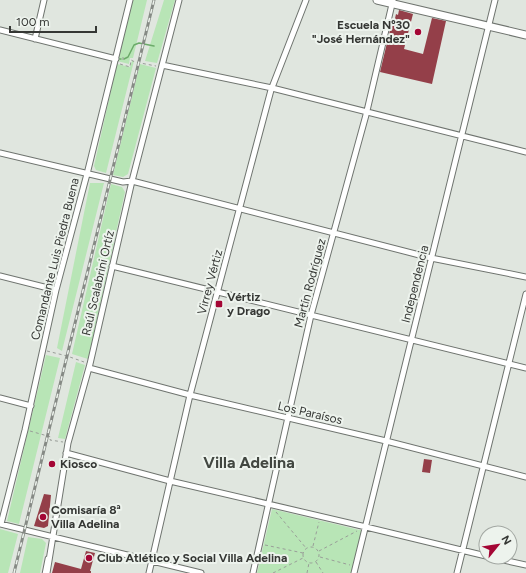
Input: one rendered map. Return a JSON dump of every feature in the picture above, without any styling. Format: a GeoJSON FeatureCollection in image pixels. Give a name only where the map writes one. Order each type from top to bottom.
{"type":"FeatureCollection","features":[{"type":"Feature","properties":{"kind":"street"},"geometry":{"type":"LineString","coordinates":[[35,39],[44,0]]}},
{"type":"Feature","properties":{"kind":"street","name":"Comandante Luis Piedra Buena"},"geometry":{"type":"LineString","coordinates":[[1,524],[25,430],[56,290],[116,61],[130,0]]}},
{"type":"Feature","properties":{"kind":"street","name":"Raúl Scalabrini Ortíz"},"geometry":{"type":"LineString","coordinates":[[47,573],[68,443],[89,366],[132,181],[179,0]]}},
{"type":"Feature","properties":{"kind":"street","name":"Virrey Vértiz"},"geometry":{"type":"LineString","coordinates":[[149,573],[190,395],[272,88],[306,0]]}},
{"type":"Feature","properties":{"kind":"street"},"geometry":{"type":"LineString","coordinates":[[377,0],[392,2],[526,35]]}},
{"type":"Feature","properties":{"kind":"street","name":"Independencia"},"geometry":{"type":"LineString","coordinates":[[354,573],[495,0]]}},
{"type":"Feature","properties":{"kind":"street","name":"Martín Rodríguez"},"geometry":{"type":"LineString","coordinates":[[253,573],[311,315],[367,112],[392,2]]}},
{"type":"Feature","properties":{"kind":"street"},"geometry":{"type":"LineString","coordinates":[[0,30],[116,61]]}},
{"type":"Feature","properties":{"kind":"street"},"geometry":{"type":"LineString","coordinates":[[162,65],[272,88],[526,152]]}},
{"type":"Feature","properties":{"kind":"street"},"geometry":{"type":"LineString","coordinates":[[0,153],[123,182],[132,181],[431,258],[526,277]]}},
{"type":"Feature","properties":{"kind":"street"},"geometry":{"type":"LineString","coordinates":[[112,266],[526,368]]}},
{"type":"Feature","properties":{"kind":"street"},"geometry":{"type":"LineString","coordinates":[[0,276],[56,290]]}},
{"type":"Feature","properties":{"kind":"street"},"geometry":{"type":"LineString","coordinates":[[457,573],[526,294]]}},
{"type":"Feature","properties":{"kind":"street","name":"Los Paraísos"},"geometry":{"type":"LineString","coordinates":[[89,366],[190,395],[386,441],[526,476]]}},
{"type":"Feature","properties":{"kind":"street"},"geometry":{"type":"LineString","coordinates":[[0,398],[30,406]]}},
{"type":"Feature","properties":{"kind":"street"},"geometry":{"type":"LineString","coordinates":[[66,453],[170,481],[478,555]]}},
{"type":"Feature","properties":{"kind":"street"},"geometry":{"type":"LineString","coordinates":[[1,524],[200,573]]}},
{"type":"Feature","properties":{"kind":"lane"},"geometry":{"type":"LineString","coordinates":[[44,573],[51,542],[49,536],[46,534]]}},
{"type":"Feature","properties":{"kind":"path"},"geometry":{"type":"LineString","coordinates":[[122,60],[123,56]]}},
{"type":"Feature","properties":{"kind":"path"},"geometry":{"type":"LineString","coordinates":[[116,61],[130,67],[131,60],[158,67],[162,65]]}},
{"type":"Feature","properties":{"kind":"path"},"geometry":{"type":"LineString","coordinates":[[43,350],[67,356],[89,366]]}},
{"type":"Feature","properties":{"kind":"path"},"geometry":{"type":"LineString","coordinates":[[25,430],[51,436],[50,440],[68,443]]}},
{"type":"Feature","properties":{"kind":"path"},"geometry":{"type":"LineString","coordinates":[[269,504],[306,548]]}},
{"type":"Feature","properties":{"kind":"path"},"geometry":{"type":"LineString","coordinates":[[313,547],[320,516]]}},
{"type":"Feature","properties":{"kind":"path"},"geometry":{"type":"LineString","coordinates":[[319,551],[366,527]]}},
{"type":"Feature","properties":{"kind":"path"},"geometry":{"type":"LineString","coordinates":[[260,544],[303,553]]}},
{"type":"Feature","properties":{"kind":"path"},"geometry":{"type":"LineString","coordinates":[[306,548],[313,547],[319,551]]}},
{"type":"Feature","properties":{"kind":"path"},"geometry":{"type":"LineString","coordinates":[[306,548],[303,553],[304,558],[309,562],[316,562]]}},
{"type":"Feature","properties":{"kind":"path"},"geometry":{"type":"LineString","coordinates":[[316,562],[319,557],[319,551]]}},
{"type":"Feature","properties":{"kind":"path"},"geometry":{"type":"LineString","coordinates":[[319,557],[356,566]]}},
{"type":"Feature","properties":{"kind":"path"},"geometry":{"type":"LineString","coordinates":[[273,573],[304,558]]}},
{"type":"Feature","properties":{"kind":"path"},"geometry":{"type":"LineString","coordinates":[[307,573],[309,562]]}},
{"type":"Feature","properties":{"kind":"path"},"geometry":{"type":"LineString","coordinates":[[316,562],[323,573]]}},
{"type":"Feature","properties":{"kind":"green space"},"geometry":{"type":"Polygon","coordinates":[[[132,0],[147,0],[133,58],[130,58],[129,64],[117,61],[132,0]]]}},
{"type":"Feature","properties":{"kind":"green space"},"geometry":{"type":"Polygon","coordinates":[[[164,0],[175,0],[157,63],[145,61],[164,0]]]}},
{"type":"Feature","properties":{"kind":"green space"},"geometry":{"type":"Polygon","coordinates":[[[132,61],[134,61],[106,173],[96,170],[94,166],[117,64],[130,67],[132,61]]]}},
{"type":"Feature","properties":{"kind":"green space"},"geometry":{"type":"Polygon","coordinates":[[[140,64],[156,68],[128,174],[123,177],[113,175],[140,64]]]}},
{"type":"Feature","properties":{"kind":"green space"},"geometry":{"type":"Polygon","coordinates":[[[90,183],[104,183],[62,351],[57,348],[90,183]]]}},
{"type":"Feature","properties":{"kind":"green space"},"geometry":{"type":"Polygon","coordinates":[[[111,184],[122,187],[125,192],[88,359],[72,354],[111,184]]]}},
{"type":"Feature","properties":{"kind":"green space"},"geometry":{"type":"Polygon","coordinates":[[[46,355],[60,358],[19,524],[7,521],[46,355]]]}},
{"type":"Feature","properties":{"kind":"green space"},"geometry":{"type":"Polygon","coordinates":[[[76,362],[85,365],[65,439],[58,438],[76,362]]]}},
{"type":"Feature","properties":{"kind":"green space"},"geometry":{"type":"Polygon","coordinates":[[[272,509],[364,531],[354,573],[257,573],[272,509]]]}},
{"type":"Feature","properties":{"kind":"green space"},"geometry":{"type":"Polygon","coordinates":[[[0,529],[18,534],[8,573],[0,573],[0,529]]]}},
{"type":"Feature","properties":{"kind":"green space"},"geometry":{"type":"Polygon","coordinates":[[[28,537],[42,539],[46,543],[40,573],[20,573],[28,537]]]}},
{"type":"Feature","properties":{"kind":"building"},"geometry":{"type":"Polygon","coordinates":[[[399,10],[413,14],[404,49],[423,54],[432,18],[446,21],[432,84],[380,72],[392,22],[394,23],[396,14],[398,15],[399,10]]]}},
{"type":"Feature","properties":{"kind":"building"},"geometry":{"type":"Polygon","coordinates":[[[424,459],[432,460],[430,473],[422,472],[424,459]]]}},
{"type":"Feature","properties":{"kind":"building","name":"Comisaría 8ª Villa Adelina"},"geometry":{"type":"Polygon","coordinates":[[[44,494],[51,495],[48,526],[44,528],[34,526],[44,494]]]}},
{"type":"Feature","properties":{"kind":"building","name":"Club Atlético y Social Villa Adelina"},"geometry":{"type":"Polygon","coordinates":[[[86,551],[95,553],[90,571],[91,573],[52,573],[55,562],[81,569],[86,551]]]}},
{"type":"Feature","properties":{"kind":"waterway"},"geometry":{"type":"LineString","coordinates":[[124,59],[128,57],[134,45],[139,43],[154,46]]}},
{"type":"Feature","properties":{"kind":"railway"},"geometry":{"type":"LineString","coordinates":[[14,573],[154,0]]}},
{"type":"Feature","properties":{"kind":"place","name":"Escuela Nº30 \"José Hernández\""},"geometry":{"type":"Point","coordinates":[418,32]}},
{"type":"Feature","properties":{"kind":"place","name":"Vértiz y Drago"},"geometry":{"type":"Point","coordinates":[219,304]}},
{"type":"Feature","properties":{"kind":"place","name":"Kiosco"},"geometry":{"type":"Point","coordinates":[52,464]}},
{"type":"Feature","properties":{"kind":"place","name":"Comisaría 8ª Villa Adelina"},"geometry":{"type":"Point","coordinates":[43,517]}},
{"type":"Feature","properties":{"kind":"place","name":"Club Atlético y Social Villa Adelina"},"geometry":{"type":"Point","coordinates":[89,558]}},
{"type":"Feature","properties":{"kind":"district","name":"Villa Adelina"},"geometry":{"type":"Point","coordinates":[249,462]}}]}
